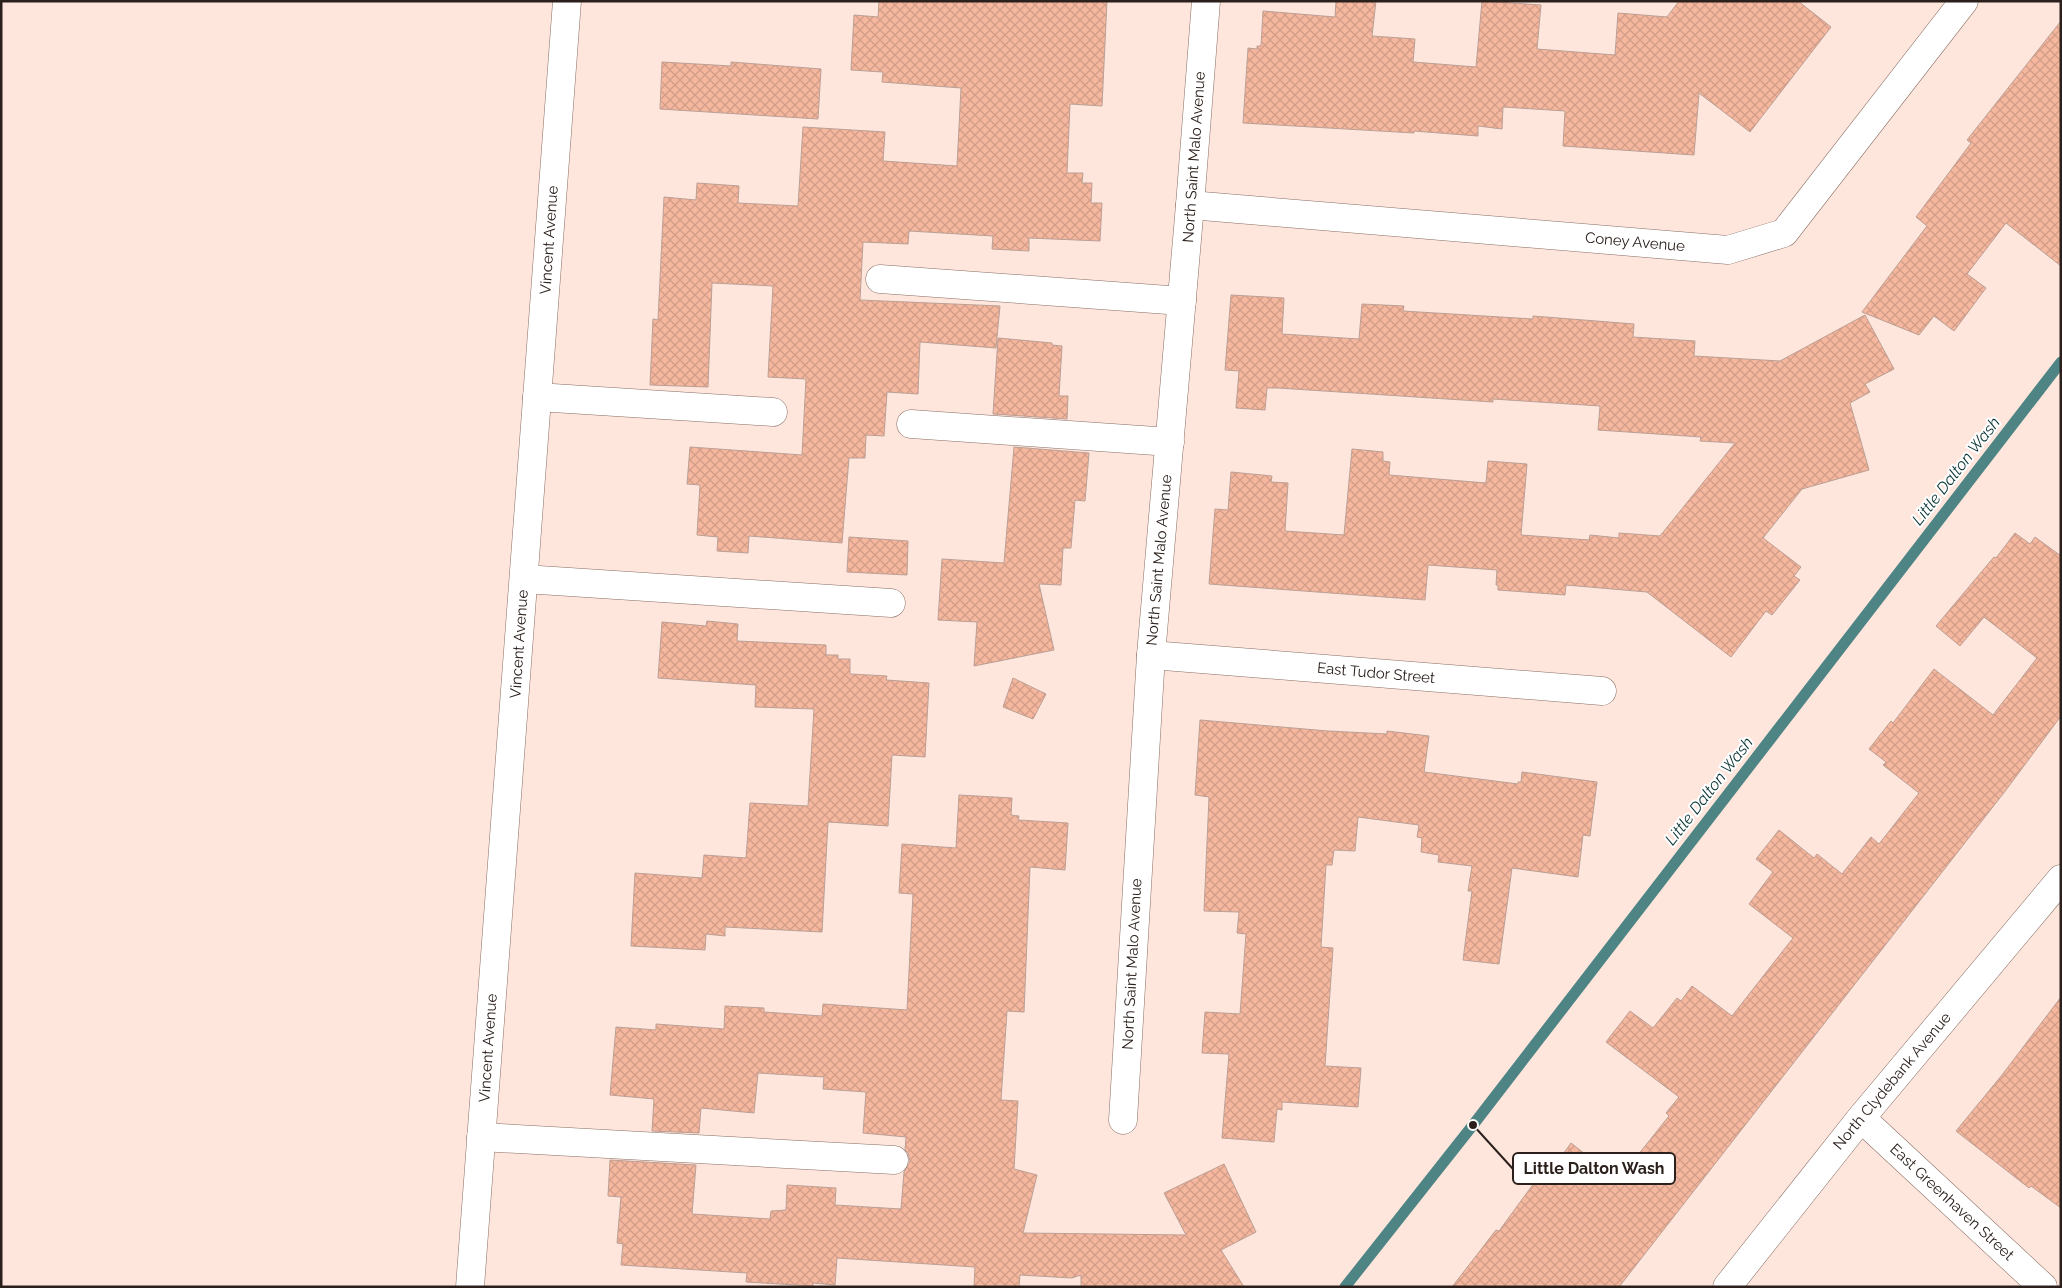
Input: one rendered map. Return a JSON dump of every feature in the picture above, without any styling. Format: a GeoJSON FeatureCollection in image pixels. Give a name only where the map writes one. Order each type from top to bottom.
{"type":"FeatureCollection","features":[{"type":"Feature","properties":{"kind":"street","name":"Vincent Avenue"},"geometry":{"type":"LineString","coordinates":[[470,1287],[567,1]]}},
{"type":"Feature","properties":{"kind":"street","name":"North Saint Malo Avenue"},"geometry":{"type":"LineString","coordinates":[[1123,1120],[1151,655],[1206,1]]}},
{"type":"Feature","properties":{"kind":"street","name":"Coney Avenue"},"geometry":{"type":"LineString","coordinates":[[1190,205],[1728,250],[1784,233],[1964,1]]}},
{"type":"Feature","properties":{"kind":"street"},"geometry":{"type":"LineString","coordinates":[[880,279],[1182,301]]}},
{"type":"Feature","properties":{"kind":"street"},"geometry":{"type":"LineString","coordinates":[[537,397],[773,412]]}},
{"type":"Feature","properties":{"kind":"street"},"geometry":{"type":"LineString","coordinates":[[911,424],[1170,442]]}},
{"type":"Feature","properties":{"kind":"street"},"geometry":{"type":"LineString","coordinates":[[524,579],[891,603]]}},
{"type":"Feature","properties":{"kind":"street","name":"East Tudor Street"},"geometry":{"type":"LineString","coordinates":[[1151,655],[1602,691]]}},
{"type":"Feature","properties":{"kind":"street","name":"North Clydebank Avenue"},"geometry":{"type":"LineString","coordinates":[[1727,1287],[1861,1118],[2061,879]]}},
{"type":"Feature","properties":{"kind":"street","name":"East Greenhaven Street"},"geometry":{"type":"LineString","coordinates":[[1861,1118],[2043,1287]]}},
{"type":"Feature","properties":{"kind":"street"},"geometry":{"type":"LineString","coordinates":[[481,1137],[894,1160]]}},
{"type":"Feature","properties":{"kind":"building"},"geometry":{"type":"Polygon","coordinates":[[[879,1],[1107,1],[1102,106],[1070,104],[1067,173],[1083,173],[1082,183],[1092,183],[1091,203],[1102,203],[1100,241],[1029,238],[1029,251],[992,249],[993,236],[909,231],[908,244],[863,242],[860,300],[1000,306],[996,348],[920,342],[918,394],[887,392],[884,436],[866,435],[865,458],[849,458],[842,543],[749,536],[748,553],[717,551],[718,537],[697,535],[700,485],[687,484],[690,447],[802,455],[806,379],[768,377],[773,286],[712,283],[708,387],[650,385],[653,319],[658,320],[664,197],[696,200],[697,183],[739,186],[738,203],[798,206],[803,127],[885,132],[883,161],[957,166],[961,88],[882,82],[883,72],[851,70],[854,15],[878,17],[879,1]]]}},
{"type":"Feature","properties":{"kind":"building"},"geometry":{"type":"Polygon","coordinates":[[[1336,1],[1376,1],[1372,36],[1415,39],[1413,62],[1476,67],[1482,1],[1541,5],[1537,49],[1615,55],[1618,13],[1667,17],[1679,1],[1798,1],[1831,27],[1750,132],[1699,93],[1694,155],[1563,146],[1565,111],[1503,107],[1502,129],[1478,126],[1478,136],[1243,123],[1248,48],[1257,49],[1257,46],[1261,46],[1263,11],[1335,17],[1336,1]]]}},
{"type":"Feature","properties":{"kind":"building"},"geometry":{"type":"Polygon","coordinates":[[[2061,21],[2061,266],[2006,223],[1967,274],[1986,288],[1954,331],[1934,316],[1919,335],[1862,312],[1927,226],[1916,217],[1971,143],[1967,140],[2061,21]]]}},
{"type":"Feature","properties":{"kind":"building"},"geometry":{"type":"Polygon","coordinates":[[[662,62],[731,66],[731,62],[821,69],[818,119],[660,109],[662,62]]]}},
{"type":"Feature","properties":{"kind":"building"},"geometry":{"type":"Polygon","coordinates":[[[1231,295],[1284,298],[1282,334],[1359,339],[1362,304],[1404,306],[1403,311],[1533,319],[1533,316],[1634,324],[1633,337],[1695,341],[1694,356],[1780,361],[1865,315],[1894,369],[1865,384],[1870,392],[1850,403],[1869,470],[1802,489],[1763,538],[1801,567],[1794,576],[1800,580],[1772,615],[1766,611],[1731,657],[1647,592],[1566,585],[1565,595],[1498,590],[1498,585],[1496,585],[1497,570],[1428,565],[1425,600],[1209,584],[1215,509],[1228,510],[1231,472],[1272,476],[1271,482],[1288,483],[1285,531],[1344,535],[1352,449],[1383,452],[1383,461],[1390,462],[1389,475],[1486,483],[1488,461],[1527,464],[1521,535],[1589,540],[1590,535],[1619,538],[1619,533],[1660,536],[1735,443],[1700,441],[1701,437],[1598,430],[1600,406],[1493,399],[1493,402],[1267,388],[1265,410],[1236,408],[1239,371],[1225,370],[1231,295]]]}},
{"type":"Feature","properties":{"kind":"building"},"geometry":{"type":"Polygon","coordinates":[[[998,338],[1052,343],[1052,345],[1062,346],[1059,396],[1068,396],[1067,419],[993,414],[998,338]]]}},
{"type":"Feature","properties":{"kind":"building"},"geometry":{"type":"Polygon","coordinates":[[[1014,447],[1089,453],[1085,501],[1075,500],[1071,548],[1063,548],[1061,585],[1039,584],[1054,650],[974,666],[977,622],[938,620],[942,559],[1004,563],[1014,447]]]}},
{"type":"Feature","properties":{"kind":"building"},"geometry":{"type":"Polygon","coordinates":[[[2015,533],[2030,544],[2035,537],[2061,556],[2061,716],[2006,790],[1619,1287],[1452,1287],[1496,1230],[1499,1231],[1556,1153],[1561,1157],[1571,1143],[1618,1180],[1669,1116],[1666,1113],[1679,1097],[1606,1042],[1630,1011],[1653,1028],[1677,998],[1681,1001],[1692,986],[1732,1016],[1793,938],[1749,904],[1773,872],[1756,859],[1779,830],[1814,858],[1817,854],[1842,874],[1871,837],[1879,844],[1919,793],[1883,765],[1886,762],[1869,749],[1891,721],[1893,723],[1934,669],[1993,715],[2037,658],[1984,617],[1960,646],[1936,626],[1994,557],[1996,558],[2015,533]]]}},
{"type":"Feature","properties":{"kind":"building"},"geometry":{"type":"Polygon","coordinates":[[[849,537],[908,541],[907,575],[847,572],[849,537]]]}},
{"type":"Feature","properties":{"kind":"building"},"geometry":{"type":"Polygon","coordinates":[[[707,621],[738,624],[737,641],[826,645],[826,655],[838,655],[838,659],[850,659],[850,674],[887,676],[886,680],[929,683],[925,757],[892,755],[888,826],[828,822],[822,932],[725,927],[725,936],[706,934],[705,950],[631,946],[635,873],[702,878],[704,855],[746,858],[750,803],[808,806],[814,709],[755,707],[756,685],[658,678],[662,622],[706,626],[707,621]]]}},
{"type":"Feature","properties":{"kind":"building"},"geometry":{"type":"Polygon","coordinates":[[[1013,678],[1046,694],[1033,719],[1003,707],[1013,678]]]}},
{"type":"Feature","properties":{"kind":"building"},"geometry":{"type":"Polygon","coordinates":[[[1200,720],[1328,731],[1387,734],[1387,731],[1429,736],[1424,772],[1518,784],[1518,782],[1521,782],[1522,772],[1597,782],[1590,836],[1583,835],[1578,877],[1512,868],[1499,964],[1463,960],[1472,891],[1468,891],[1472,866],[1438,862],[1439,855],[1421,852],[1422,838],[1417,837],[1419,825],[1358,817],[1355,851],[1334,850],[1332,865],[1326,865],[1321,947],[1333,948],[1325,1066],[1361,1068],[1358,1107],[1282,1102],[1282,1110],[1277,1109],[1274,1142],[1222,1138],[1229,1054],[1202,1053],[1205,1012],[1240,1014],[1246,934],[1237,933],[1239,912],[1204,911],[1209,797],[1195,795],[1200,720]]]}},
{"type":"Feature","properties":{"kind":"building"},"geometry":{"type":"Polygon","coordinates":[[[959,795],[1012,798],[1011,815],[1019,816],[1018,820],[1068,823],[1065,870],[1030,867],[1024,1012],[1007,1011],[1001,1100],[1018,1101],[1014,1169],[1037,1175],[1023,1233],[1186,1235],[1164,1193],[1224,1164],[1256,1232],[1221,1250],[1244,1287],[1081,1287],[1081,1275],[1072,1278],[1020,1275],[1019,1287],[974,1287],[975,1267],[837,1258],[835,1285],[813,1283],[813,1286],[746,1282],[747,1273],[621,1265],[623,1244],[617,1243],[621,1197],[608,1196],[610,1160],[696,1165],[692,1214],[770,1219],[771,1211],[786,1210],[787,1185],[836,1188],[835,1205],[901,1209],[904,1172],[910,1161],[905,1150],[906,1137],[863,1133],[866,1092],[823,1089],[824,1077],[758,1073],[754,1113],[701,1108],[699,1133],[652,1131],[654,1099],[610,1095],[616,1027],[656,1030],[656,1024],[724,1029],[725,1006],[764,1008],[764,1012],[822,1016],[823,1004],[907,1010],[913,894],[899,893],[902,844],[956,848],[959,795]]]}},
{"type":"Feature","properties":{"kind":"building"},"geometry":{"type":"Polygon","coordinates":[[[2061,997],[2061,1208],[2031,1186],[2029,1188],[1956,1131],[2002,1075],[2061,997]]]}},
{"type":"Feature","properties":{"kind":"waterway","name":"Little Dalton Wash"},"geometry":{"type":"LineString","coordinates":[[1345,1287],[1473,1125],[2061,362]]}},
{"type":"Feature","properties":{"kind":"place","name":"Little Dalton Wash"},"geometry":{"type":"Point","coordinates":[1473,1125]}}]}
